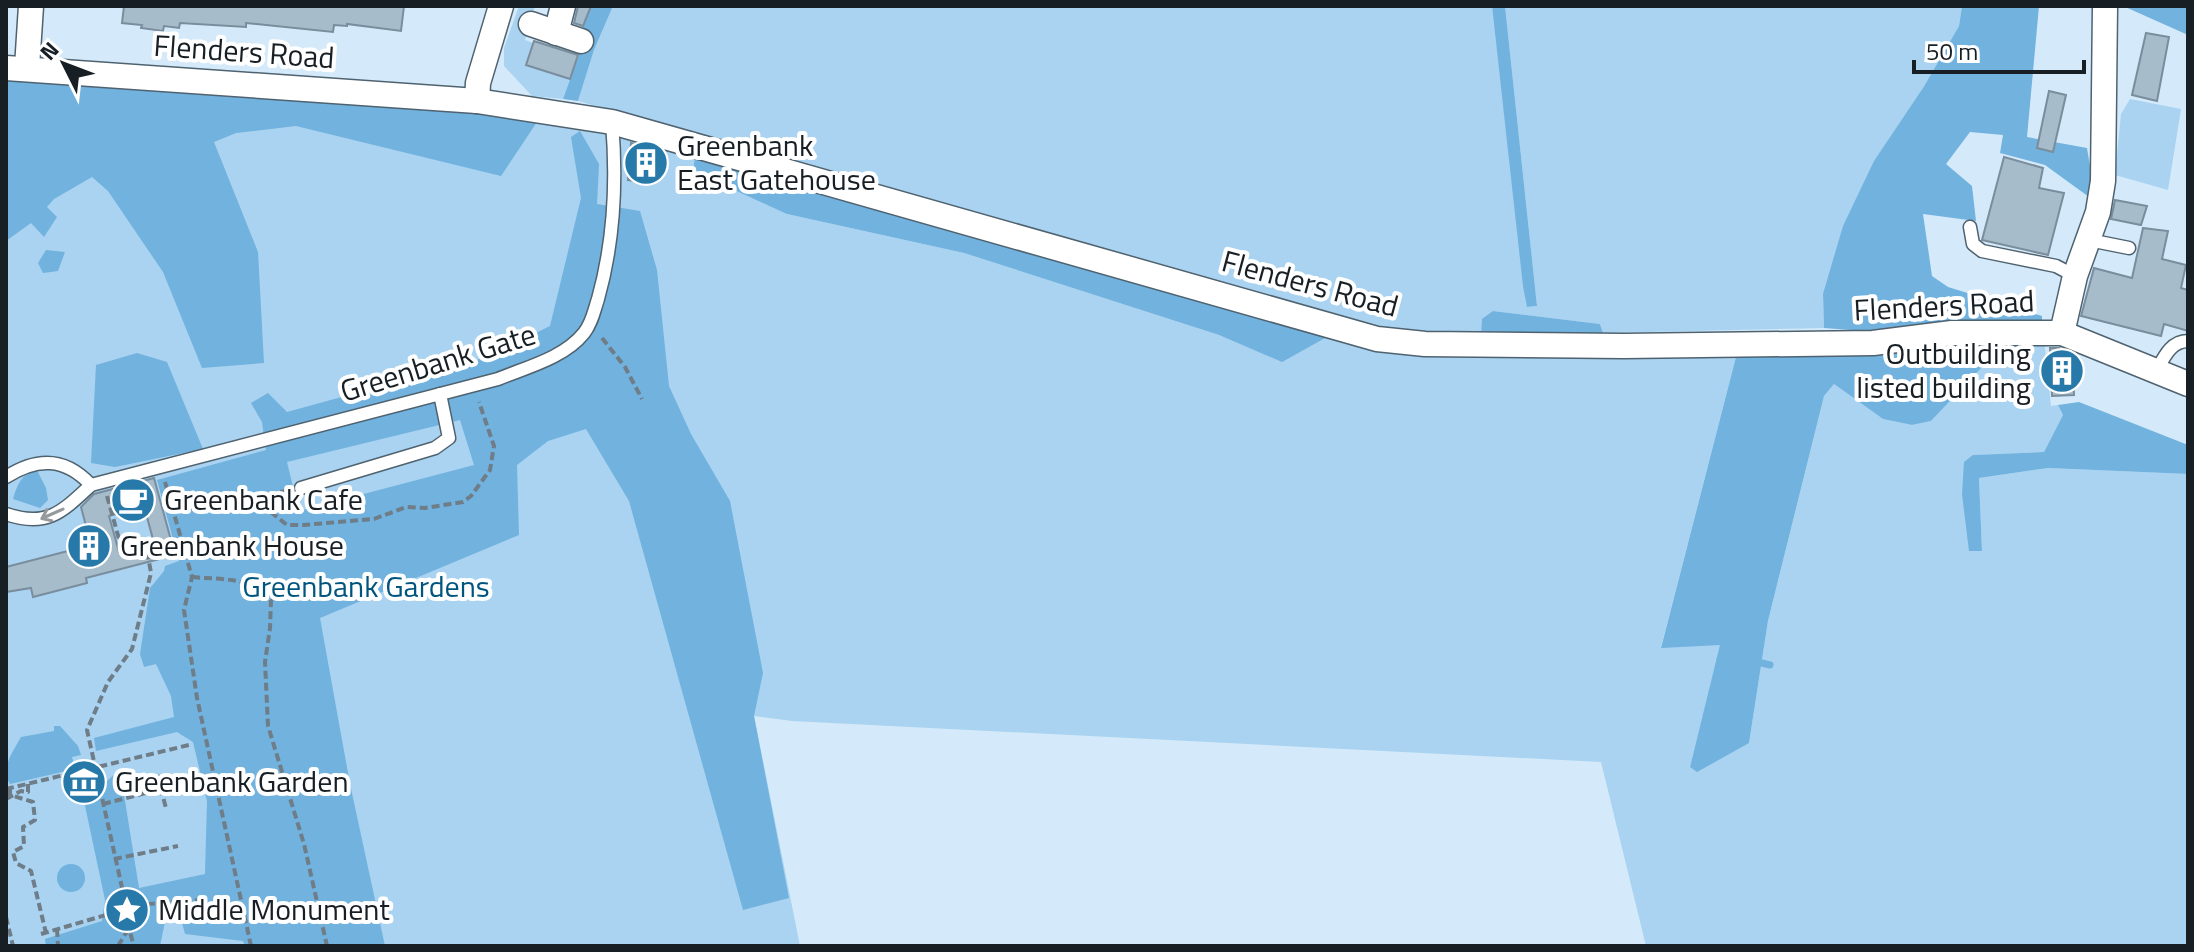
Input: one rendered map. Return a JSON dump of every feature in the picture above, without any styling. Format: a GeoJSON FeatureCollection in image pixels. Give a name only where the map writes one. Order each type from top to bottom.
{"type":"FeatureCollection","features":[{"type":"Feature","properties":{"kind":"street"},"geometry":{"type":"LineString","coordinates":[[16,68],[31,6]]}},
{"type":"Feature","properties":{"kind":"street"},"geometry":{"type":"LineString","coordinates":[[477,101],[478,83],[501,6]]}},
{"type":"Feature","properties":{"kind":"street"},"geometry":{"type":"LineString","coordinates":[[556,33],[563,6]]}},
{"type":"Feature","properties":{"kind":"street"},"geometry":{"type":"LineString","coordinates":[[2062,333],[2075,276],[2098,212],[2103,181],[2105,6]]}},
{"type":"Feature","properties":{"kind":"street"},"geometry":{"type":"LineString","coordinates":[[531,24],[581,41]]}},
{"type":"Feature","properties":{"kind":"street","name":"Flenders Road"},"geometry":{"type":"LineString","coordinates":[[16,68],[477,101],[612,122],[1377,339],[1425,344],[1624,346],[1873,343],[1952,333],[2062,333],[2188,384]]}},
{"type":"Feature","properties":{"kind":"lane","name":"Greenbank Gate"},"geometry":{"type":"LineString","coordinates":[[6,514],[25,521],[51,518],[97,484],[498,379],[555,356],[575,342],[590,324],[609,261],[615,162],[612,122]]}},
{"type":"Feature","properties":{"kind":"lane"},"geometry":{"type":"LineString","coordinates":[[1970,227],[1973,244],[1982,251],[2056,266],[2075,276]]}},
{"type":"Feature","properties":{"kind":"lane"},"geometry":{"type":"LineString","coordinates":[[2089,240],[2129,248]]}},
{"type":"Feature","properties":{"kind":"lane"},"geometry":{"type":"LineString","coordinates":[[2157,370],[2172,346],[2188,341]]}},
{"type":"Feature","properties":{"kind":"lane"},"geometry":{"type":"LineString","coordinates":[[301,488],[435,448],[449,438],[440,394]]}},
{"type":"Feature","properties":{"kind":"lane"},"geometry":{"type":"LineString","coordinates":[[6,477],[45,462],[65,464],[97,484]]}},
{"type":"Feature","properties":{"kind":"path"},"geometry":{"type":"LineString","coordinates":[[590,324],[625,367],[642,399]]}},
{"type":"Feature","properties":{"kind":"path"},"geometry":{"type":"LineString","coordinates":[[252,497],[287,525],[374,519],[406,507],[425,508],[463,502],[490,470],[494,446],[473,385]]}},
{"type":"Feature","properties":{"kind":"path"},"geometry":{"type":"LineString","coordinates":[[161,468],[192,577],[184,610],[197,698],[251,946]]}},
{"type":"Feature","properties":{"kind":"path"},"geometry":{"type":"LineString","coordinates":[[97,484],[119,539],[124,543],[141,538],[146,545],[151,573],[132,649],[108,682],[87,730],[125,901]]}},
{"type":"Feature","properties":{"kind":"path"},"geometry":{"type":"LineString","coordinates":[[174,511],[301,488]]}},
{"type":"Feature","properties":{"kind":"path"},"geometry":{"type":"LineString","coordinates":[[192,577],[247,582],[260,588],[271,600],[265,662],[268,726],[304,844],[327,946]]}},
{"type":"Feature","properties":{"kind":"path"},"geometry":{"type":"LineString","coordinates":[[116,912],[44,933],[31,871],[16,863],[13,852],[24,846],[23,827],[35,820],[35,807],[33,802],[10,795],[8,788],[189,745]]}},
{"type":"Feature","properties":{"kind":"path"},"geometry":{"type":"LineString","coordinates":[[103,804],[213,773]]}},
{"type":"Feature","properties":{"kind":"path"},"geometry":{"type":"LineString","coordinates":[[158,775],[166,808]]}},
{"type":"Feature","properties":{"kind":"path"},"geometry":{"type":"LineString","coordinates":[[6,799],[15,797],[21,791],[28,792],[28,784]]}},
{"type":"Feature","properties":{"kind":"path"},"geometry":{"type":"LineString","coordinates":[[114,859],[178,846]]}},
{"type":"Feature","properties":{"kind":"path"},"geometry":{"type":"LineString","coordinates":[[125,901],[135,905],[203,900]]}},
{"type":"Feature","properties":{"kind":"path"},"geometry":{"type":"LineString","coordinates":[[125,901],[116,912],[121,921],[128,925],[134,946]]}},
{"type":"Feature","properties":{"kind":"path"},"geometry":{"type":"LineString","coordinates":[[118,946],[128,925],[137,915],[135,905]]}},
{"type":"Feature","properties":{"kind":"path"},"geometry":{"type":"LineString","coordinates":[[6,917],[13,946]]}},
{"type":"Feature","properties":{"kind":"path"},"geometry":{"type":"LineString","coordinates":[[57,929],[58,946]]}},
{"type":"Feature","properties":{"kind":"green space"},"geometry":{"type":"Polygon","coordinates":[[[519,6],[535,6],[525,40],[533,43],[526,65],[570,79],[563,99],[532,96],[504,66],[504,48],[519,6]]]}},
{"type":"Feature","properties":{"kind":"green space"},"geometry":{"type":"Polygon","coordinates":[[[587,6],[613,6],[594,50],[578,101],[563,99],[584,40],[583,27],[590,8],[587,6]]]}},
{"type":"Feature","properties":{"kind":"green space"},"geometry":{"type":"Polygon","coordinates":[[[613,6],[1492,6],[1527,307],[1537,306],[1505,6],[1962,6],[1959,26],[1923,88],[1823,294],[1824,328],[1603,333],[1600,324],[1493,311],[1481,336],[1383,330],[578,101],[594,50],[613,6]]]}},
{"type":"Feature","properties":{"kind":"green space"},"geometry":{"type":"Polygon","coordinates":[[[1492,6],[1505,6],[1537,306],[1527,307],[1523,286],[1492,6]]]}},
{"type":"Feature","properties":{"kind":"green space"},"geometry":{"type":"Polygon","coordinates":[[[1962,6],[2039,6],[2027,137],[2087,148],[2092,178],[2089,197],[2045,165],[2000,153],[2003,135],[1970,132],[1946,164],[1972,186],[1976,221],[1923,214],[1932,276],[1948,287],[2042,316],[2042,326],[1878,332],[1824,328],[1823,294],[1843,226],[1874,161],[1923,88],[1959,26],[1962,6]]]}},
{"type":"Feature","properties":{"kind":"green space"},"geometry":{"type":"Polygon","coordinates":[[[2123,6],[2188,6],[2188,35],[2123,6]]]}},
{"type":"Feature","properties":{"kind":"green space","name":"Greenbank Gardens"},"geometry":{"type":"Polygon","coordinates":[[[6,76],[537,122],[696,150],[787,214],[964,253],[1219,335],[1281,361],[1327,337],[1403,354],[1737,353],[1661,647],[1721,644],[1690,767],[1749,743],[1768,621],[1824,396],[1834,384],[1883,419],[1912,425],[1931,421],[1985,364],[2015,342],[2044,339],[2051,406],[2058,405],[2063,415],[2044,452],[1973,455],[1969,551],[1982,550],[1979,478],[2048,468],[2188,474],[2188,946],[1646,946],[1601,762],[792,721],[754,716],[800,946],[6,946],[6,76]]]}},
{"type":"Feature","properties":{"kind":"green space"},"geometry":{"type":"Polygon","coordinates":[[[6,76],[513,115],[537,122],[501,176],[296,126],[236,133],[214,142],[258,252],[264,363],[202,368],[163,272],[108,191],[92,177],[54,199],[47,207],[57,217],[44,237],[31,223],[6,241],[6,76]]]}},
{"type":"Feature","properties":{"kind":"green space"},"geometry":{"type":"Polygon","coordinates":[[[2130,99],[2181,109],[2168,190],[2115,175],[2121,114],[2130,99]]]}},
{"type":"Feature","properties":{"kind":"green space","name":"Greenbank Gardens"},"geometry":{"type":"Polygon","coordinates":[[[580,131],[599,164],[597,204],[640,211],[657,270],[669,386],[691,434],[730,501],[763,673],[754,716],[789,898],[743,910],[629,501],[586,429],[548,441],[517,465],[519,535],[320,618],[350,784],[385,946],[245,946],[243,941],[185,934],[179,911],[166,917],[160,946],[46,946],[45,939],[102,921],[105,900],[84,801],[116,773],[121,776],[139,888],[205,874],[207,801],[193,742],[177,732],[96,751],[94,738],[174,717],[171,696],[156,664],[144,667],[140,654],[150,588],[165,566],[179,561],[157,480],[266,450],[262,422],[251,403],[268,393],[287,412],[487,357],[550,326],[581,198],[571,137],[580,131]],[[460,420],[287,462],[299,511],[474,465],[460,420]]]}},
{"type":"Feature","properties":{"kind":"green space"},"geometry":{"type":"Polygon","coordinates":[[[696,150],[1327,337],[1282,362],[1219,335],[964,253],[787,214],[693,171],[696,150]]]}},
{"type":"Feature","properties":{"kind":"green space"},"geometry":{"type":"Polygon","coordinates":[[[46,250],[65,252],[58,271],[43,273],[38,263],[46,250]]]}},
{"type":"Feature","properties":{"kind":"green space"},"geometry":{"type":"Polygon","coordinates":[[[1493,311],[1600,324],[1603,333],[1481,336],[1482,319],[1493,311]]]}},
{"type":"Feature","properties":{"kind":"green space"},"geometry":{"type":"Polygon","coordinates":[[[2015,342],[1985,364],[1931,421],[1912,425],[1883,419],[1834,384],[1824,396],[1768,621],[1749,743],[1697,772],[1690,767],[1720,645],[1661,648],[1737,353],[2015,342]]]}},
{"type":"Feature","properties":{"kind":"green space"},"geometry":{"type":"Polygon","coordinates":[[[137,353],[167,362],[203,449],[115,467],[91,463],[96,365],[137,353]]]}},
{"type":"Feature","properties":{"kind":"green space"},"geometry":{"type":"Polygon","coordinates":[[[2079,402],[2188,445],[2188,474],[2048,468],[1979,478],[1982,551],[1969,551],[1962,494],[1964,462],[1973,455],[2044,452],[2063,415],[2058,405],[2079,402]]]}},
{"type":"Feature","properties":{"kind":"green space"},"geometry":{"type":"Polygon","coordinates":[[[37,470],[48,500],[40,508],[13,499],[20,481],[37,470]]]}},
{"type":"Feature","properties":{"kind":"green space"},"geometry":{"type":"Polygon","coordinates":[[[54,726],[60,726],[78,746],[81,755],[72,757],[75,769],[10,784],[7,766],[21,737],[54,731],[54,726]]]}},
{"type":"Feature","properties":{"kind":"shaded area"},"geometry":{"type":"Polygon","coordinates":[[[71,864],[81,868],[85,878],[81,888],[71,892],[61,888],[57,878],[61,868],[71,864]]]}},
{"type":"Feature","properties":{"kind":"building"},"geometry":{"type":"Polygon","coordinates":[[[124,6],[404,6],[401,31],[347,24],[334,25],[333,32],[246,23],[246,27],[180,23],[179,28],[164,26],[163,31],[122,23],[124,6]]]}},
{"type":"Feature","properties":{"kind":"building"},"geometry":{"type":"Polygon","coordinates":[[[578,6],[591,6],[583,26],[574,23],[578,6]]]}},
{"type":"Feature","properties":{"kind":"building"},"geometry":{"type":"Polygon","coordinates":[[[2146,33],[2169,37],[2157,101],[2132,95],[2146,33]]]}},
{"type":"Feature","properties":{"kind":"building"},"geometry":{"type":"Polygon","coordinates":[[[534,41],[578,55],[570,79],[526,65],[534,41]]]}},
{"type":"Feature","properties":{"kind":"building"},"geometry":{"type":"Polygon","coordinates":[[[2049,91],[2066,95],[2053,152],[2037,148],[2049,91]]]}},
{"type":"Feature","properties":{"kind":"building","name":"Greenbank East Gatehouse"},"geometry":{"type":"Polygon","coordinates":[[[631,143],[663,152],[661,171],[648,170],[647,182],[628,180],[631,143]]]}},
{"type":"Feature","properties":{"kind":"building"},"geometry":{"type":"Polygon","coordinates":[[[2004,157],[2043,168],[2039,188],[2064,193],[2048,255],[1982,240],[2004,157]]]}},
{"type":"Feature","properties":{"kind":"building"},"geometry":{"type":"Polygon","coordinates":[[[2115,200],[2147,206],[2141,225],[2111,219],[2115,200]]]}},
{"type":"Feature","properties":{"kind":"building"},"geometry":{"type":"Polygon","coordinates":[[[2143,228],[2168,231],[2162,259],[2186,265],[2181,288],[2188,290],[2188,331],[2164,324],[2161,336],[2081,316],[2094,268],[2132,278],[2143,228]]]}},
{"type":"Feature","properties":{"kind":"building","name":"Outbuilding listed building"},"geometry":{"type":"Polygon","coordinates":[[[2050,348],[2072,353],[2074,395],[2052,396],[2050,348]]]}},
{"type":"Feature","properties":{"kind":"building"},"geometry":{"type":"Polygon","coordinates":[[[154,478],[175,555],[86,578],[87,583],[33,597],[31,588],[6,592],[6,567],[91,545],[81,507],[94,494],[154,478]],[[144,506],[109,516],[119,552],[154,543],[144,506]]]}},
{"type":"Feature","properties":{"kind":"waterway"},"geometry":{"type":"LineString","coordinates":[[1720,660],[1746,659],[1770,665]]}},
{"type":"Feature","properties":{"kind":"place","name":"Greenbank East Gatehouse"},"geometry":{"type":"Point","coordinates":[646,163]}},
{"type":"Feature","properties":{"kind":"place","name":"Outbuilding listed building"},"geometry":{"type":"Point","coordinates":[2062,371]}},
{"type":"Feature","properties":{"kind":"place","name":"Greenbank Cafe"},"geometry":{"type":"Point","coordinates":[133,500]}},
{"type":"Feature","properties":{"kind":"place","name":"Greenbank House"},"geometry":{"type":"Point","coordinates":[89,546]}},
{"type":"Feature","properties":{"kind":"place","name":"Greenbank Garden"},"geometry":{"type":"Point","coordinates":[84,782]}},
{"type":"Feature","properties":{"kind":"place","name":"Middle Monument"},"geometry":{"type":"Point","coordinates":[127,910]}}]}
